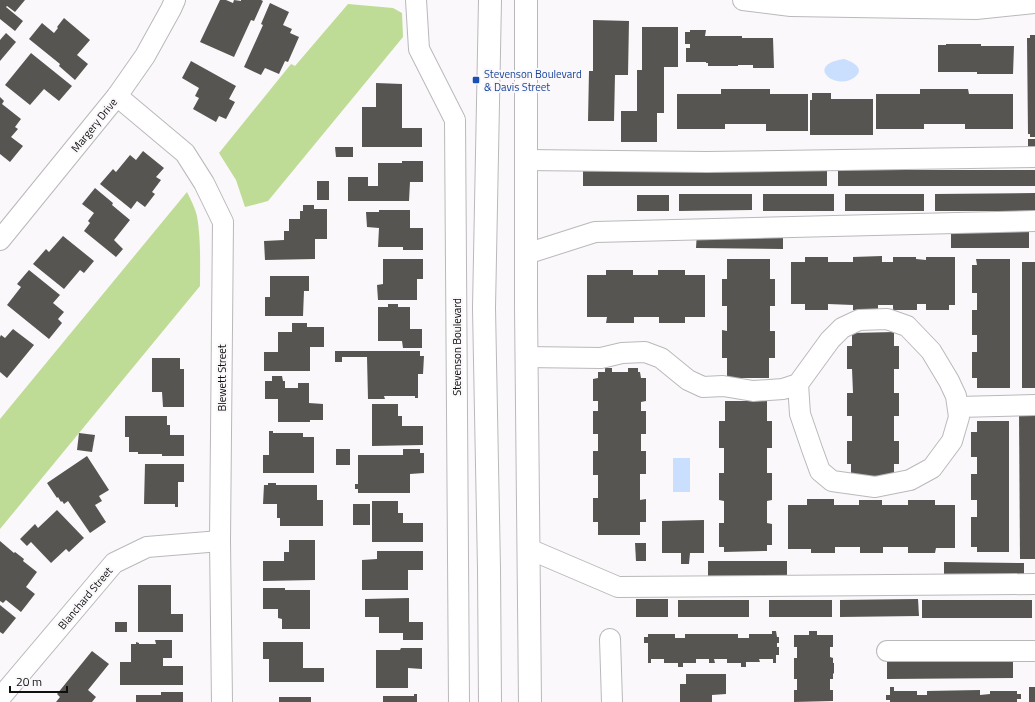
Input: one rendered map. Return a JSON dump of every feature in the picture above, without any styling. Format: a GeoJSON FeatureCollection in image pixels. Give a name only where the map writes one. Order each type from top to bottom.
{"type":"FeatureCollection","features":[{"type":"Feature","properties":{"kind":"main road"},"geometry":{"type":"LineString","coordinates":[[490,0],[484,308],[490,702]]}},
{"type":"Feature","properties":{"kind":"main road"},"geometry":{"type":"LineString","coordinates":[[526,0],[526,357],[530,702]]}},
{"type":"Feature","properties":{"kind":"street","name":"Margery Drive"},"geometry":{"type":"LineString","coordinates":[[0,240],[117,96],[145,56],[175,0]]}},
{"type":"Feature","properties":{"kind":"street","name":"Stevenson Boulevard"},"geometry":{"type":"LineString","coordinates":[[416,0],[419,49],[455,120],[459,702]]}},
{"type":"Feature","properties":{"kind":"street"},"geometry":{"type":"LineString","coordinates":[[743,0],[791,6],[976,9],[1035,3]]}},
{"type":"Feature","properties":{"kind":"street","name":"Blewett Street"},"geometry":{"type":"LineString","coordinates":[[117,96],[185,153],[204,183],[223,222],[220,541],[222,702]]}},
{"type":"Feature","properties":{"kind":"street"},"geometry":{"type":"LineString","coordinates":[[526,160],[707,162],[1035,157]]}},
{"type":"Feature","properties":{"kind":"street"},"geometry":{"type":"LineString","coordinates":[[526,254],[595,232],[1035,221]]}},
{"type":"Feature","properties":{"kind":"street"},"geometry":{"type":"LineString","coordinates":[[526,357],[601,358],[622,352],[645,352],[661,358],[688,380],[703,387],[723,386],[753,391],[783,389],[798,384],[830,340],[842,328],[859,320],[887,319],[907,326],[931,351],[956,396],[959,417],[952,441],[932,468],[910,480],[875,487],[832,481],[820,470],[812,450],[800,414],[798,384]]}},
{"type":"Feature","properties":{"kind":"street"},"geometry":{"type":"LineString","coordinates":[[958,407],[1035,405]]}},
{"type":"Feature","properties":{"kind":"street","name":"Blanchard Street"},"geometry":{"type":"LineString","coordinates":[[0,698],[114,564],[147,547],[220,541]]}},
{"type":"Feature","properties":{"kind":"street"},"geometry":{"type":"LineString","coordinates":[[529,548],[618,587],[1035,584]]}},
{"type":"Feature","properties":{"kind":"street"},"geometry":{"type":"LineString","coordinates":[[610,639],[612,702]]}},
{"type":"Feature","properties":{"kind":"street"},"geometry":{"type":"LineString","coordinates":[[887,651],[1035,651]]}},
{"type":"Feature","properties":{"kind":"green space"},"geometry":{"type":"Polygon","coordinates":[[[348,4],[393,8],[402,13],[403,37],[268,201],[245,207],[236,180],[219,153],[291,64],[295,66],[348,4]]]}},
{"type":"Feature","properties":{"kind":"green space"},"geometry":{"type":"Polygon","coordinates":[[[187,192],[197,216],[200,251],[200,286],[0,529],[0,419],[187,192]]]}},
{"type":"Feature","properties":{"kind":"water"},"geometry":{"type":"Polygon","coordinates":[[[844,59],[850,61],[858,68],[858,74],[855,77],[847,81],[840,81],[827,76],[824,71],[826,66],[832,62],[844,59]]]}},
{"type":"Feature","properties":{"kind":"water"},"geometry":{"type":"Polygon","coordinates":[[[673,458],[690,458],[690,492],[673,492],[673,458]]]}},
{"type":"Feature","properties":{"kind":"building"},"geometry":{"type":"Polygon","coordinates":[[[0,0],[25,0],[15,12],[7,6],[6,7],[23,21],[15,31],[0,19],[0,0]]]}},
{"type":"Feature","properties":{"kind":"building"},"geometry":{"type":"Polygon","coordinates":[[[220,0],[226,0],[233,3],[234,0],[263,1],[254,21],[251,20],[234,57],[200,42],[220,0]]]}},
{"type":"Feature","properties":{"kind":"building"},"geometry":{"type":"Polygon","coordinates":[[[270,3],[289,12],[283,25],[292,29],[290,33],[299,37],[288,62],[285,61],[279,74],[265,68],[261,75],[244,67],[263,25],[261,24],[270,3]]]}},
{"type":"Feature","properties":{"kind":"building"},"geometry":{"type":"Polygon","coordinates":[[[64,18],[90,40],[77,55],[88,64],[75,80],[59,66],[60,64],[29,39],[42,23],[54,33],[64,18]]]}},
{"type":"Feature","properties":{"kind":"building"},"geometry":{"type":"Polygon","coordinates":[[[593,20],[629,21],[628,75],[615,75],[614,121],[588,121],[589,71],[593,71],[593,20]]]}},
{"type":"Feature","properties":{"kind":"building"},"geometry":{"type":"Polygon","coordinates":[[[642,27],[678,27],[678,67],[664,67],[664,113],[657,113],[657,142],[621,142],[621,111],[637,111],[637,70],[642,70],[642,27]]]}},
{"type":"Feature","properties":{"kind":"building"},"geometry":{"type":"Polygon","coordinates":[[[690,30],[706,30],[705,36],[773,38],[774,68],[753,68],[753,65],[708,66],[708,63],[706,62],[686,62],[686,48],[690,48],[690,44],[685,44],[685,32],[690,32],[690,30]]]}},
{"type":"Feature","properties":{"kind":"building"},"geometry":{"type":"Polygon","coordinates":[[[6,33],[16,42],[0,61],[0,40],[6,33]]]}},
{"type":"Feature","properties":{"kind":"building"},"geometry":{"type":"Polygon","coordinates":[[[1030,35],[1035,35],[1035,137],[1030,137],[1030,134],[1028,134],[1027,38],[1030,38],[1030,35]]]}},
{"type":"Feature","properties":{"kind":"building"},"geometry":{"type":"Polygon","coordinates":[[[938,45],[1014,46],[1013,74],[938,72],[938,45]]]}},
{"type":"Feature","properties":{"kind":"building"},"geometry":{"type":"Polygon","coordinates":[[[31,53],[72,86],[59,101],[44,89],[30,105],[5,85],[31,53]]]}},
{"type":"Feature","properties":{"kind":"building"},"geometry":{"type":"Polygon","coordinates":[[[191,61],[236,86],[229,99],[235,102],[226,119],[219,116],[216,122],[193,109],[199,98],[195,96],[199,88],[182,78],[191,61]]]}},
{"type":"Feature","properties":{"kind":"building"},"geometry":{"type":"Polygon","coordinates":[[[376,83],[402,84],[402,128],[422,128],[422,147],[362,147],[362,107],[376,107],[376,83]]]}},
{"type":"Feature","properties":{"kind":"building"},"geometry":{"type":"Polygon","coordinates":[[[721,89],[770,89],[770,94],[808,94],[808,131],[766,131],[766,124],[725,124],[725,129],[677,129],[677,94],[721,94],[721,89]]]}},
{"type":"Feature","properties":{"kind":"building"},"geometry":{"type":"Polygon","coordinates":[[[920,89],[968,89],[969,94],[1013,94],[1013,129],[965,129],[965,124],[924,124],[924,129],[876,129],[876,94],[920,94],[920,89]]]}},
{"type":"Feature","properties":{"kind":"building"},"geometry":{"type":"Polygon","coordinates":[[[812,93],[831,93],[831,99],[873,99],[873,135],[810,135],[810,100],[812,100],[812,93]]]}},
{"type":"Feature","properties":{"kind":"building"},"geometry":{"type":"Polygon","coordinates":[[[0,97],[4,101],[2,104],[21,119],[15,127],[18,129],[11,137],[23,146],[10,162],[0,154],[0,97]]]}},
{"type":"Feature","properties":{"kind":"building"},"geometry":{"type":"Polygon","coordinates":[[[1028,139],[1035,139],[1035,149],[1028,149],[1028,139]]]}},
{"type":"Feature","properties":{"kind":"building"},"geometry":{"type":"Polygon","coordinates":[[[335,147],[353,147],[353,157],[336,157],[335,147]]]}},
{"type":"Feature","properties":{"kind":"building"},"geometry":{"type":"Polygon","coordinates":[[[143,151],[164,168],[156,177],[161,180],[152,192],[155,194],[145,207],[137,201],[131,209],[100,184],[113,169],[116,172],[130,155],[136,160],[143,151]]]}},
{"type":"Feature","properties":{"kind":"building"},"geometry":{"type":"Polygon","coordinates":[[[402,161],[423,161],[423,182],[410,182],[409,201],[348,201],[348,177],[368,177],[368,186],[378,186],[378,163],[402,163],[402,161]]]}},
{"type":"Feature","properties":{"kind":"building"},"geometry":{"type":"Polygon","coordinates":[[[827,170],[827,186],[583,186],[583,171],[827,170]]]}},
{"type":"Feature","properties":{"kind":"building"},"geometry":{"type":"Polygon","coordinates":[[[838,170],[1035,170],[1035,186],[838,186],[838,170]]]}},
{"type":"Feature","properties":{"kind":"building"},"geometry":{"type":"Polygon","coordinates":[[[317,181],[329,181],[329,200],[317,200],[317,181]]]}},
{"type":"Feature","properties":{"kind":"building"},"geometry":{"type":"Polygon","coordinates":[[[95,188],[130,220],[114,240],[123,249],[116,257],[84,231],[90,223],[88,221],[94,213],[82,204],[95,188]]]}},
{"type":"Feature","properties":{"kind":"building"},"geometry":{"type":"Polygon","coordinates":[[[1035,193],[1035,211],[935,211],[935,194],[1035,193]]]}},
{"type":"Feature","properties":{"kind":"building"},"geometry":{"type":"Polygon","coordinates":[[[679,194],[752,194],[752,210],[679,211],[679,194]]]}},
{"type":"Feature","properties":{"kind":"building"},"geometry":{"type":"Polygon","coordinates":[[[763,194],[834,194],[834,211],[763,211],[763,194]]]}},
{"type":"Feature","properties":{"kind":"building"},"geometry":{"type":"Polygon","coordinates":[[[845,194],[924,194],[924,211],[845,211],[845,194]]]}},
{"type":"Feature","properties":{"kind":"building"},"geometry":{"type":"Polygon","coordinates":[[[637,195],[669,195],[669,211],[637,211],[637,195]]]}},
{"type":"Feature","properties":{"kind":"building"},"geometry":{"type":"Polygon","coordinates":[[[303,205],[314,205],[314,209],[327,209],[327,239],[315,239],[315,259],[265,260],[264,241],[284,240],[284,231],[289,231],[289,219],[300,219],[300,211],[303,211],[303,205]]]}},
{"type":"Feature","properties":{"kind":"building"},"geometry":{"type":"Polygon","coordinates":[[[379,210],[410,210],[410,228],[423,228],[423,250],[403,250],[403,247],[378,247],[379,228],[367,227],[366,212],[379,212],[379,210]]]}},
{"type":"Feature","properties":{"kind":"building"},"geometry":{"type":"Polygon","coordinates":[[[697,231],[783,232],[783,249],[696,248],[697,231]]]}},
{"type":"Feature","properties":{"kind":"building"},"geometry":{"type":"Polygon","coordinates":[[[951,231],[1029,231],[1029,248],[951,248],[951,231]]]}},
{"type":"Feature","properties":{"kind":"building"},"geometry":{"type":"Polygon","coordinates":[[[63,236],[94,261],[84,273],[80,270],[64,289],[33,264],[46,249],[49,252],[63,236]]]}},
{"type":"Feature","properties":{"kind":"building"},"geometry":{"type":"Polygon","coordinates":[[[882,256],[882,262],[893,262],[893,257],[916,257],[916,259],[926,260],[926,257],[955,257],[955,305],[949,305],[949,310],[926,310],[926,304],[917,304],[917,310],[893,310],[893,305],[878,305],[878,310],[853,310],[853,305],[828,304],[828,310],[805,310],[805,304],[791,304],[791,262],[805,262],[805,257],[828,257],[828,262],[853,262],[853,257],[882,256]]]}},
{"type":"Feature","properties":{"kind":"building"},"geometry":{"type":"Polygon","coordinates":[[[383,259],[423,259],[423,279],[417,279],[417,300],[378,300],[377,285],[383,284],[383,259]]]}},
{"type":"Feature","properties":{"kind":"building"},"geometry":{"type":"Polygon","coordinates":[[[727,259],[770,259],[770,279],[775,279],[775,306],[770,306],[770,331],[775,331],[775,358],[769,358],[769,378],[727,378],[727,358],[722,358],[722,330],[727,331],[727,306],[722,306],[722,279],[727,279],[727,259]]]}},
{"type":"Feature","properties":{"kind":"building"},"geometry":{"type":"Polygon","coordinates":[[[976,259],[1010,259],[1010,388],[977,388],[977,378],[972,378],[972,352],[977,352],[977,335],[972,335],[972,310],[977,310],[977,293],[972,293],[972,265],[977,265],[976,259]]]}},
{"type":"Feature","properties":{"kind":"building"},"geometry":{"type":"Polygon","coordinates":[[[1022,262],[1035,262],[1035,388],[1022,388],[1022,262]]]}},
{"type":"Feature","properties":{"kind":"building"},"geometry":{"type":"Polygon","coordinates":[[[29,270],[60,295],[53,303],[64,312],[58,319],[62,323],[49,339],[7,305],[21,287],[17,284],[29,270]]]}},
{"type":"Feature","properties":{"kind":"building"},"geometry":{"type":"Polygon","coordinates":[[[606,270],[633,270],[633,275],[658,275],[658,270],[685,270],[685,275],[705,275],[705,317],[685,317],[685,323],[659,323],[659,317],[634,317],[634,323],[606,323],[607,317],[587,317],[587,275],[606,275],[606,270]]]}},
{"type":"Feature","properties":{"kind":"building"},"geometry":{"type":"Polygon","coordinates":[[[270,276],[309,276],[309,291],[304,291],[303,316],[265,316],[265,297],[270,297],[270,276]]]}},
{"type":"Feature","properties":{"kind":"building"},"geometry":{"type":"Polygon","coordinates":[[[388,304],[398,304],[398,307],[410,307],[410,329],[422,329],[422,348],[403,348],[402,341],[378,341],[378,307],[388,307],[388,304]]]}},
{"type":"Feature","properties":{"kind":"building"},"geometry":{"type":"Polygon","coordinates":[[[292,323],[307,323],[307,327],[324,327],[324,347],[310,347],[310,371],[264,371],[264,352],[278,352],[278,332],[292,332],[292,323]]]}},
{"type":"Feature","properties":{"kind":"building"},"geometry":{"type":"Polygon","coordinates":[[[13,329],[34,345],[7,378],[0,372],[0,337],[1,335],[5,338],[13,329]]]}},
{"type":"Feature","properties":{"kind":"building"},"geometry":{"type":"Polygon","coordinates":[[[894,332],[894,346],[899,346],[899,369],[894,369],[894,393],[899,393],[899,416],[894,416],[894,441],[899,441],[899,464],[894,464],[894,478],[851,478],[851,464],[847,464],[847,441],[852,441],[852,416],[847,416],[847,393],[853,393],[852,369],[847,369],[847,346],[852,346],[852,333],[894,332]]]}},
{"type":"Feature","properties":{"kind":"building"},"geometry":{"type":"Polygon","coordinates":[[[335,351],[420,351],[420,356],[424,356],[423,374],[418,374],[418,398],[415,398],[415,396],[384,396],[385,399],[368,399],[367,357],[342,357],[342,362],[335,362],[335,351]]]}},
{"type":"Feature","properties":{"kind":"building"},"geometry":{"type":"Polygon","coordinates":[[[152,358],[180,358],[180,369],[184,369],[184,407],[163,407],[162,392],[152,392],[152,358]]]}},
{"type":"Feature","properties":{"kind":"building"},"geometry":{"type":"Polygon","coordinates":[[[605,368],[612,368],[612,372],[628,372],[628,368],[638,368],[641,378],[646,378],[646,401],[641,402],[641,411],[646,411],[646,434],[641,434],[641,451],[646,451],[646,474],[640,474],[640,500],[646,499],[646,522],[640,522],[640,535],[598,535],[598,522],[593,522],[593,498],[598,498],[598,475],[593,475],[593,451],[598,451],[598,434],[593,434],[593,411],[598,411],[598,401],[593,401],[593,379],[598,378],[598,372],[605,372],[605,368]]]}},
{"type":"Feature","properties":{"kind":"building"},"geometry":{"type":"Polygon","coordinates":[[[272,376],[282,376],[283,381],[285,381],[285,388],[298,388],[298,383],[309,383],[309,403],[323,404],[323,420],[310,420],[310,422],[278,422],[278,399],[265,399],[265,381],[272,381],[272,376]]]}},
{"type":"Feature","properties":{"kind":"building"},"geometry":{"type":"Polygon","coordinates":[[[725,401],[767,401],[767,421],[772,421],[772,448],[767,448],[767,473],[772,473],[772,500],[767,501],[767,523],[772,524],[772,545],[767,545],[767,551],[724,552],[724,547],[719,547],[719,523],[724,523],[724,501],[719,500],[719,473],[724,473],[724,448],[719,448],[719,421],[725,421],[725,401]]]}},
{"type":"Feature","properties":{"kind":"building"},"geometry":{"type":"Polygon","coordinates":[[[372,404],[398,404],[398,416],[402,416],[402,426],[423,426],[423,445],[372,446],[372,404]]]}},
{"type":"Feature","properties":{"kind":"building"},"geometry":{"type":"Polygon","coordinates":[[[1019,413],[1035,413],[1035,559],[1020,559],[1019,413]]]}},
{"type":"Feature","properties":{"kind":"building"},"geometry":{"type":"Polygon","coordinates":[[[125,416],[167,416],[167,425],[170,425],[170,435],[184,435],[184,456],[162,456],[162,454],[138,454],[138,452],[129,452],[129,437],[125,437],[125,416]]]}},
{"type":"Feature","properties":{"kind":"building"},"geometry":{"type":"Polygon","coordinates":[[[977,421],[1009,421],[1009,552],[977,552],[977,547],[971,547],[971,517],[977,517],[977,500],[971,500],[971,474],[977,474],[977,457],[971,457],[971,432],[977,432],[977,421]]]}},
{"type":"Feature","properties":{"kind":"building"},"geometry":{"type":"Polygon","coordinates":[[[269,431],[273,431],[273,433],[303,433],[303,437],[314,437],[314,473],[263,473],[263,455],[269,455],[269,431]]]}},
{"type":"Feature","properties":{"kind":"building"},"geometry":{"type":"Polygon","coordinates":[[[79,433],[95,435],[92,452],[77,450],[79,433]]]}},
{"type":"Feature","properties":{"kind":"building"},"geometry":{"type":"Polygon","coordinates":[[[336,449],[350,449],[350,465],[336,465],[336,449]]]}},
{"type":"Feature","properties":{"kind":"building"},"geometry":{"type":"Polygon","coordinates":[[[403,449],[420,449],[420,453],[424,453],[424,473],[410,474],[410,493],[358,493],[358,489],[355,489],[355,484],[358,484],[358,455],[403,455],[403,449]]]}},
{"type":"Feature","properties":{"kind":"building"},"geometry":{"type":"Polygon","coordinates":[[[87,456],[109,490],[99,496],[102,501],[95,505],[106,522],[90,533],[68,501],[64,504],[62,501],[61,502],[47,483],[87,456]]]}},
{"type":"Feature","properties":{"kind":"building"},"geometry":{"type":"Polygon","coordinates":[[[145,464],[184,464],[184,482],[178,482],[178,507],[175,507],[175,504],[144,504],[145,464]]]}},
{"type":"Feature","properties":{"kind":"building"},"geometry":{"type":"Polygon","coordinates":[[[268,483],[276,483],[276,485],[317,485],[317,500],[323,500],[323,526],[280,526],[280,518],[277,518],[277,504],[263,504],[264,485],[268,485],[268,483]]]}},
{"type":"Feature","properties":{"kind":"building"},"geometry":{"type":"Polygon","coordinates":[[[807,499],[834,499],[834,505],[859,505],[859,500],[882,500],[882,505],[908,505],[908,500],[935,500],[935,505],[955,505],[955,548],[936,548],[935,553],[908,553],[908,547],[883,547],[883,553],[860,553],[860,547],[835,547],[835,553],[811,553],[811,549],[788,549],[788,505],[807,505],[807,499]]]}},
{"type":"Feature","properties":{"kind":"building"},"geometry":{"type":"Polygon","coordinates":[[[372,501],[398,501],[398,513],[403,513],[403,523],[423,523],[423,542],[372,542],[372,501]]]}},
{"type":"Feature","properties":{"kind":"building"},"geometry":{"type":"Polygon","coordinates":[[[353,504],[370,504],[370,525],[353,525],[353,504]]]}},
{"type":"Feature","properties":{"kind":"building"},"geometry":{"type":"Polygon","coordinates":[[[57,510],[84,538],[69,552],[66,549],[51,563],[31,542],[27,546],[20,539],[35,524],[38,528],[57,510]]]}},
{"type":"Feature","properties":{"kind":"building"},"geometry":{"type":"Polygon","coordinates":[[[704,520],[704,553],[690,553],[689,564],[681,564],[681,553],[662,553],[662,521],[704,520]]]}},
{"type":"Feature","properties":{"kind":"building"},"geometry":{"type":"Polygon","coordinates":[[[289,540],[315,540],[315,580],[263,581],[263,561],[284,561],[284,552],[289,552],[289,540]]]}},
{"type":"Feature","properties":{"kind":"building"},"geometry":{"type":"Polygon","coordinates":[[[0,541],[24,559],[23,561],[37,572],[26,587],[35,594],[21,612],[6,600],[3,603],[0,601],[0,541]]]}},
{"type":"Feature","properties":{"kind":"building"},"geometry":{"type":"Polygon","coordinates":[[[635,543],[646,543],[646,561],[636,561],[635,543]]]}},
{"type":"Feature","properties":{"kind":"building"},"geometry":{"type":"Polygon","coordinates":[[[377,551],[423,551],[423,570],[408,570],[408,590],[362,590],[362,560],[377,559],[377,551]]]}},
{"type":"Feature","properties":{"kind":"building"},"geometry":{"type":"Polygon","coordinates":[[[708,561],[787,561],[787,579],[708,579],[708,561]]]}},
{"type":"Feature","properties":{"kind":"building"},"geometry":{"type":"Polygon","coordinates":[[[944,562],[1024,563],[1024,580],[944,580],[944,562]]]}},
{"type":"Feature","properties":{"kind":"building"},"geometry":{"type":"Polygon","coordinates":[[[138,585],[171,585],[171,614],[183,614],[183,632],[138,632],[138,585]]]}},
{"type":"Feature","properties":{"kind":"building"},"geometry":{"type":"Polygon","coordinates":[[[263,588],[310,590],[310,629],[282,629],[282,619],[278,618],[278,609],[263,609],[263,588]]]}},
{"type":"Feature","properties":{"kind":"building"},"geometry":{"type":"Polygon","coordinates":[[[409,598],[409,622],[423,622],[423,640],[403,640],[403,633],[379,633],[379,617],[365,617],[365,599],[409,598]]]}},
{"type":"Feature","properties":{"kind":"building"},"geometry":{"type":"Polygon","coordinates":[[[636,599],[668,599],[668,617],[636,617],[636,599]]]}},
{"type":"Feature","properties":{"kind":"building"},"geometry":{"type":"Polygon","coordinates":[[[918,599],[919,616],[840,617],[840,600],[918,599]]]}},
{"type":"Feature","properties":{"kind":"building"},"geometry":{"type":"Polygon","coordinates":[[[678,600],[749,600],[749,617],[678,617],[678,600]]]}},
{"type":"Feature","properties":{"kind":"building"},"geometry":{"type":"Polygon","coordinates":[[[769,600],[832,600],[832,617],[769,617],[769,600]]]}},
{"type":"Feature","properties":{"kind":"building"},"geometry":{"type":"Polygon","coordinates":[[[922,600],[1032,600],[1032,618],[922,618],[922,600]]]}},
{"type":"Feature","properties":{"kind":"building"},"geometry":{"type":"Polygon","coordinates":[[[0,605],[16,618],[3,634],[0,632],[0,605]]]}},
{"type":"Feature","properties":{"kind":"building"},"geometry":{"type":"Polygon","coordinates":[[[115,622],[127,622],[127,632],[115,632],[115,622]]]}},
{"type":"Feature","properties":{"kind":"building"},"geometry":{"type":"Polygon","coordinates":[[[772,631],[776,631],[777,637],[779,637],[777,647],[779,647],[779,655],[776,655],[776,663],[773,663],[773,659],[759,659],[760,662],[746,662],[746,667],[741,667],[741,663],[727,663],[727,659],[714,659],[715,663],[709,663],[709,659],[696,659],[696,663],[683,663],[683,667],[678,667],[678,663],[664,663],[664,659],[651,659],[651,663],[648,663],[648,643],[644,643],[644,637],[648,637],[648,634],[675,634],[675,638],[685,638],[685,634],[738,634],[738,638],[749,638],[749,634],[772,634],[772,631]]]}},
{"type":"Feature","properties":{"kind":"building"},"geometry":{"type":"Polygon","coordinates":[[[809,631],[817,631],[817,635],[833,635],[833,647],[830,647],[830,657],[833,658],[834,673],[833,679],[830,679],[830,690],[833,690],[833,701],[794,702],[794,690],[797,690],[797,679],[794,679],[794,658],[797,658],[797,647],[794,647],[794,635],[809,635],[809,631]]]}},
{"type":"Feature","properties":{"kind":"building"},"geometry":{"type":"Polygon","coordinates":[[[155,640],[172,640],[172,658],[163,658],[163,666],[183,666],[183,685],[120,685],[120,662],[131,662],[131,644],[136,644],[136,642],[139,644],[156,644],[155,640]]]}},
{"type":"Feature","properties":{"kind":"building"},"geometry":{"type":"Polygon","coordinates":[[[263,642],[303,642],[303,668],[324,668],[324,682],[269,682],[269,659],[263,659],[263,642]]]}},
{"type":"Feature","properties":{"kind":"building"},"geometry":{"type":"Polygon","coordinates":[[[401,648],[422,648],[422,669],[408,668],[408,688],[376,688],[376,650],[400,650],[401,648]]]}},
{"type":"Feature","properties":{"kind":"building"},"geometry":{"type":"Polygon","coordinates":[[[92,651],[109,664],[88,690],[96,697],[92,702],[56,702],[60,697],[57,694],[92,651]]]}},
{"type":"Feature","properties":{"kind":"building"},"geometry":{"type":"Polygon","coordinates":[[[1013,661],[1013,678],[887,679],[887,662],[1013,661]]]}},
{"type":"Feature","properties":{"kind":"building"},"geometry":{"type":"Polygon","coordinates":[[[686,674],[726,674],[726,694],[712,695],[712,702],[680,702],[680,684],[686,684],[686,674]]]}},
{"type":"Feature","properties":{"kind":"building"},"geometry":{"type":"Polygon","coordinates":[[[890,687],[894,687],[894,691],[917,691],[917,695],[927,695],[927,691],[980,690],[980,695],[990,694],[990,691],[1017,691],[1017,694],[1021,694],[1021,699],[1017,699],[1017,702],[890,702],[890,700],[886,700],[886,695],[890,695],[890,687]]]}},
{"type":"Feature","properties":{"kind":"building"},"geometry":{"type":"Polygon","coordinates":[[[1029,687],[1035,687],[1035,702],[1029,702],[1029,687]]]}},
{"type":"Feature","properties":{"kind":"building"},"geometry":{"type":"Polygon","coordinates":[[[161,692],[183,692],[183,702],[136,702],[136,695],[161,695],[161,692]]]}},
{"type":"Feature","properties":{"kind":"building"},"geometry":{"type":"Polygon","coordinates":[[[414,694],[417,694],[417,702],[383,702],[383,696],[414,696],[414,694]]]}},
{"type":"Feature","properties":{"kind":"building"},"geometry":{"type":"Polygon","coordinates":[[[279,697],[311,697],[311,702],[279,702],[279,697]]]}},
{"type":"Feature","properties":{"kind":"place","name":"Stevenson Boulevard & Davis Street"},"geometry":{"type":"Point","coordinates":[476,80]}}]}
